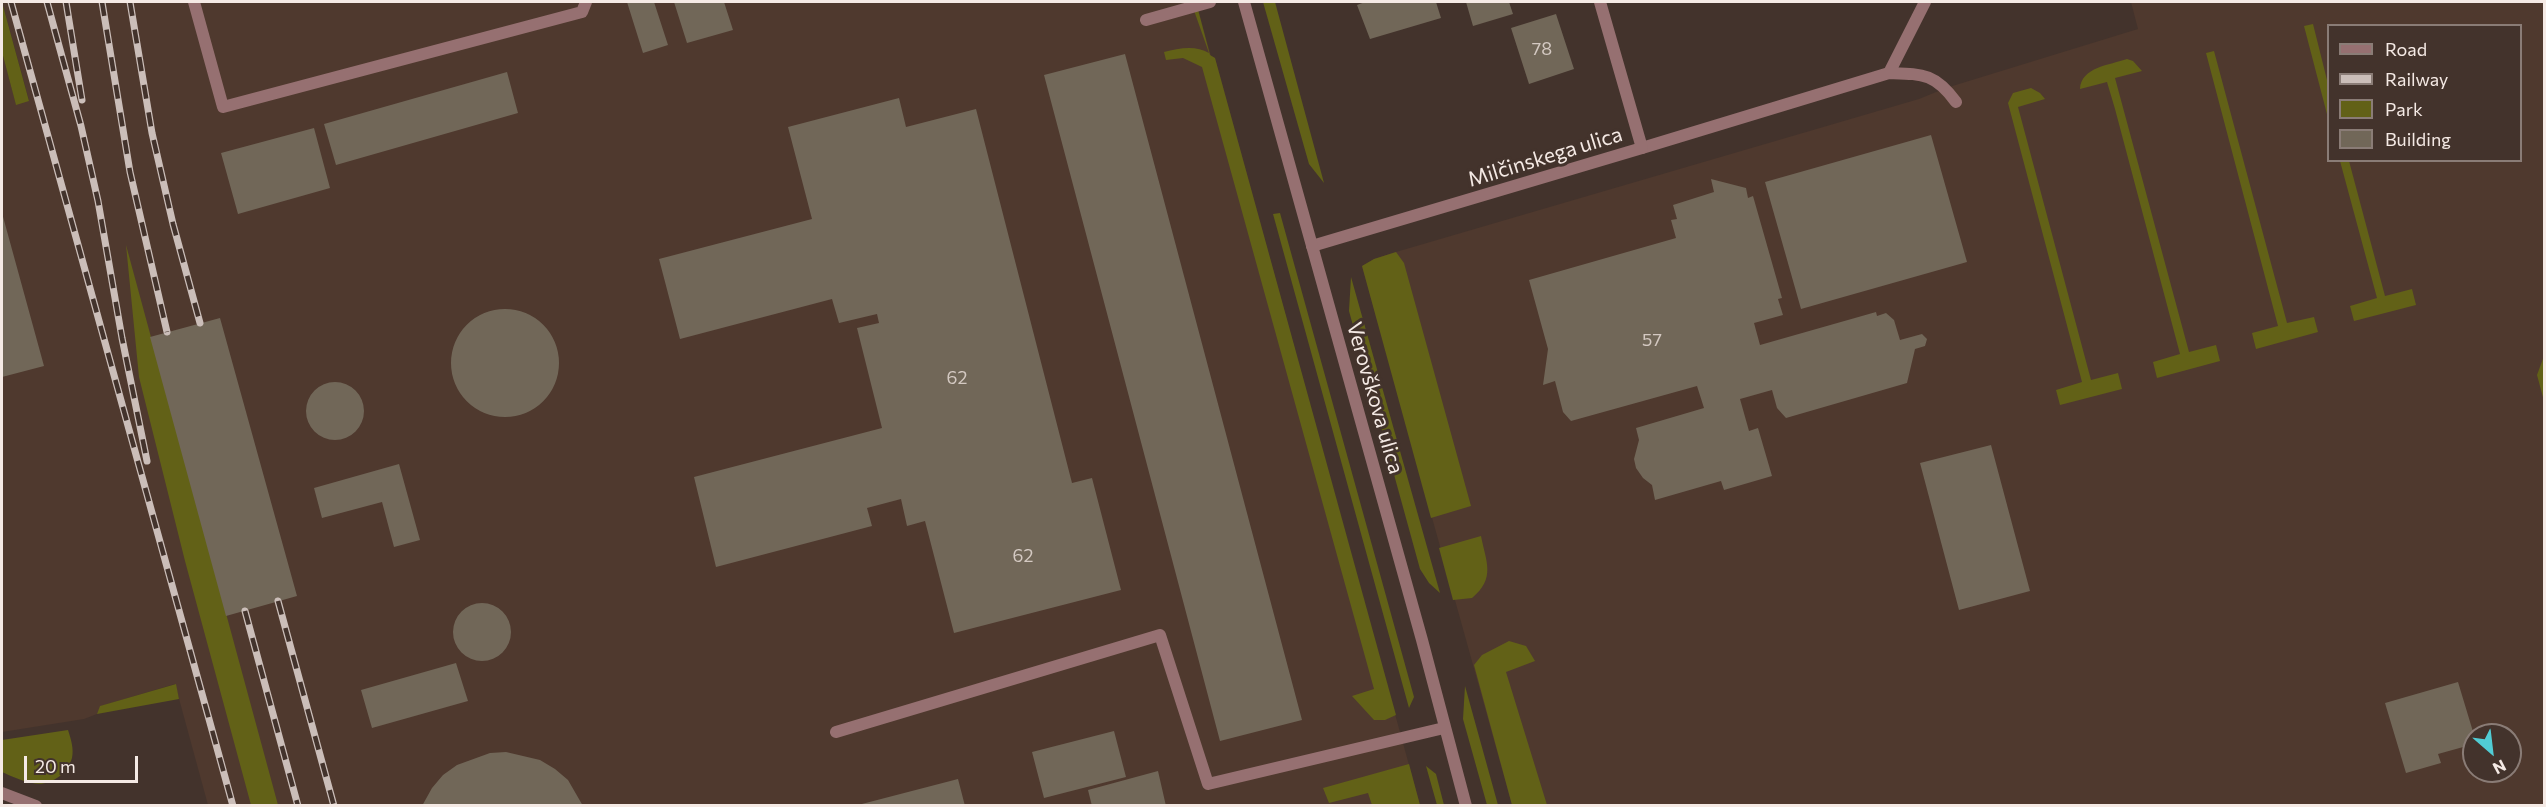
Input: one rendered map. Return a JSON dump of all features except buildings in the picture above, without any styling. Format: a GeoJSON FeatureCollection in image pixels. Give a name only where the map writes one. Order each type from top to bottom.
{"type":"FeatureCollection","features":[{"type":"Feature","properties":{"kind":"street"},"geometry":{"type":"LineString","coordinates":[[194,2],[223,107],[582,12],[586,2]]}},
{"type":"Feature","properties":{"kind":"street"},"geometry":{"type":"LineString","coordinates":[[1146,20],[1210,2]]}},
{"type":"Feature","properties":{"kind":"street","name":"Verovškova ulica"},"geometry":{"type":"LineString","coordinates":[[1244,2],[1466,806]]}},
{"type":"Feature","properties":{"kind":"street","name":"Milčinskega ulica"},"geometry":{"type":"LineString","coordinates":[[1312,246],[1642,148],[1600,2]]}},
{"type":"Feature","properties":{"kind":"street"},"geometry":{"type":"LineString","coordinates":[[1889,73],[1925,2]]}},
{"type":"Feature","properties":{"kind":"street"},"geometry":{"type":"LineString","coordinates":[[1642,148],[1889,73],[1924,74],[1946,88],[1956,102]]}},
{"type":"Feature","properties":{"kind":"street"},"geometry":{"type":"LineString","coordinates":[[836,732],[1160,635],[1208,784],[1444,728]]}},
{"type":"Feature","properties":{"kind":"street"},"geometry":{"type":"LineString","coordinates":[[2,793],[36,806]]}},
{"type":"Feature","properties":{"kind":"shaded area"},"geometry":{"type":"Polygon","coordinates":[[[2,2],[1196,2],[1211,56],[1215,58],[1420,805],[208,805],[175,684],[101,706],[97,714],[84,719],[2,732],[2,52],[16,104],[29,100],[2,2]]]}},
{"type":"Feature","properties":{"kind":"shaded area"},"geometry":{"type":"Polygon","coordinates":[[[2131,2],[2544,2],[2544,805],[1512,805],[1362,266],[1374,259],[1396,252],[1919,99],[1946,88],[2138,29],[2131,2]]]}},
{"type":"Feature","properties":{"kind":"green space"},"geometry":{"type":"Polygon","coordinates":[[[2,2],[29,101],[16,105],[2,52],[2,2]]]}},
{"type":"Feature","properties":{"kind":"green space"},"geometry":{"type":"Polygon","coordinates":[[[1191,2],[1196,2],[1210,55],[1215,58],[1396,715],[1385,720],[1374,720],[1352,696],[1374,689],[1202,67],[1183,58],[1166,60],[1164,52],[1176,49],[1193,48],[1209,53],[1191,2]]]}},
{"type":"Feature","properties":{"kind":"green space"},"geometry":{"type":"Polygon","coordinates":[[[1263,2],[1275,2],[1324,183],[1309,164],[1263,2]]]}},
{"type":"Feature","properties":{"kind":"green space"},"geometry":{"type":"Polygon","coordinates":[[[2313,24],[2327,80],[2327,114],[2304,26],[2313,24]]]}},
{"type":"Feature","properties":{"kind":"green space"},"geometry":{"type":"Polygon","coordinates":[[[2214,51],[2287,323],[2314,317],[2318,332],[2256,349],[2252,333],[2278,326],[2206,53],[2214,51]]]}},
{"type":"Feature","properties":{"kind":"green space"},"geometry":{"type":"Polygon","coordinates":[[[2127,59],[2133,61],[2142,71],[2115,78],[2189,352],[2216,345],[2220,361],[2157,378],[2153,362],[2180,354],[2115,109],[2107,82],[2080,89],[2085,76],[2091,71],[2127,59]]]}},
{"type":"Feature","properties":{"kind":"green space"},"geometry":{"type":"Polygon","coordinates":[[[2031,88],[2045,99],[2018,107],[2091,380],[2118,373],[2122,389],[2060,405],[2056,390],[2082,382],[2008,103],[2013,93],[2031,88]]]}},
{"type":"Feature","properties":{"kind":"green space"},"geometry":{"type":"Polygon","coordinates":[[[2340,162],[2349,162],[2385,296],[2412,289],[2416,305],[2354,321],[2350,306],[2377,298],[2340,162]]]}},
{"type":"Feature","properties":{"kind":"green space"},"geometry":{"type":"Polygon","coordinates":[[[1280,213],[1414,697],[1409,708],[1273,214],[1280,213]]]}},
{"type":"Feature","properties":{"kind":"green space"},"geometry":{"type":"Polygon","coordinates":[[[126,245],[278,805],[251,805],[185,561],[139,377],[126,245]]]}},
{"type":"Feature","properties":{"kind":"green space"},"geometry":{"type":"Polygon","coordinates":[[[1396,252],[1404,263],[1471,506],[1431,518],[1362,266],[1374,259],[1396,252]]]}},
{"type":"Feature","properties":{"kind":"green space"},"geometry":{"type":"Polygon","coordinates":[[[1351,277],[1440,593],[1429,583],[1420,569],[1349,311],[1351,277]]]}},
{"type":"Feature","properties":{"kind":"green space"},"geometry":{"type":"Polygon","coordinates":[[[2544,356],[2544,401],[2537,375],[2544,356]]]}},
{"type":"Feature","properties":{"kind":"green space"},"geometry":{"type":"Polygon","coordinates":[[[1481,536],[1487,562],[1487,576],[1484,584],[1472,598],[1453,600],[1439,548],[1481,536]]]}},
{"type":"Feature","properties":{"kind":"green space"},"geometry":{"type":"Polygon","coordinates":[[[1509,641],[1526,646],[1535,661],[1506,672],[1547,805],[1512,805],[1474,665],[1482,655],[1509,641]]]}},
{"type":"Feature","properties":{"kind":"green space"},"geometry":{"type":"Polygon","coordinates":[[[176,684],[179,699],[97,714],[100,706],[176,684]]]}},
{"type":"Feature","properties":{"kind":"green space"},"geometry":{"type":"Polygon","coordinates":[[[1465,686],[1498,805],[1487,805],[1463,719],[1465,686]]]}},
{"type":"Feature","properties":{"kind":"green space"},"geometry":{"type":"Polygon","coordinates":[[[68,730],[72,758],[66,770],[56,778],[38,784],[2,772],[2,740],[68,730]]]}},
{"type":"Feature","properties":{"kind":"green space"},"geometry":{"type":"Polygon","coordinates":[[[1409,764],[1420,805],[1372,805],[1368,793],[1329,803],[1323,788],[1409,764]]]}},
{"type":"Feature","properties":{"kind":"green space"},"geometry":{"type":"Polygon","coordinates":[[[1426,766],[1436,774],[1444,805],[1437,805],[1426,766]]]}},
{"type":"Feature","properties":{"kind":"railway"},"geometry":{"type":"LineString","coordinates":[[11,2],[233,806]]}},
{"type":"Feature","properties":{"kind":"railway"},"geometry":{"type":"LineString","coordinates":[[47,2],[81,126],[98,201],[147,461]]}},
{"type":"Feature","properties":{"kind":"railway"},"geometry":{"type":"LineString","coordinates":[[66,2],[82,100]]}},
{"type":"Feature","properties":{"kind":"railway"},"geometry":{"type":"LineString","coordinates":[[102,2],[130,172],[167,332]]}},
{"type":"Feature","properties":{"kind":"railway"},"geometry":{"type":"LineString","coordinates":[[130,2],[152,133],[173,224],[200,323]]}},
{"type":"Feature","properties":{"kind":"railway"},"geometry":{"type":"LineString","coordinates":[[278,601],[334,806]]}},
{"type":"Feature","properties":{"kind":"railway"},"geometry":{"type":"LineString","coordinates":[[245,611],[298,806]]}}]}
